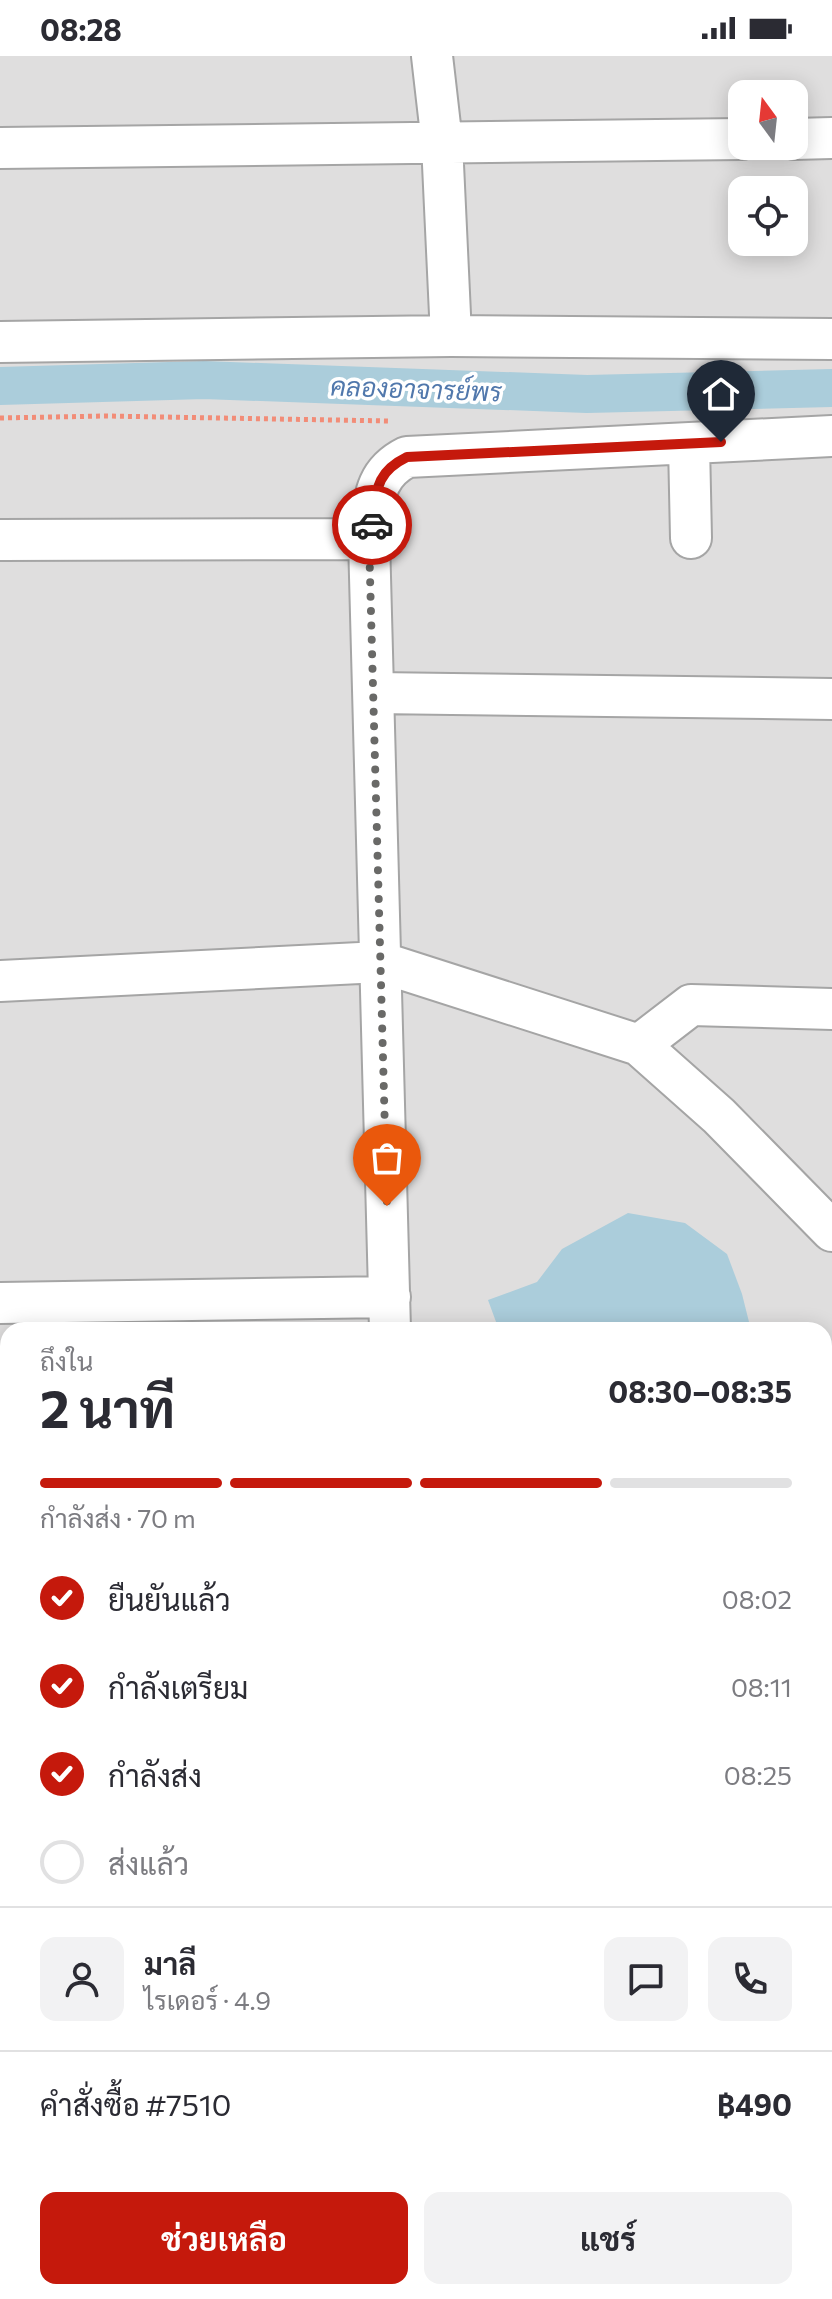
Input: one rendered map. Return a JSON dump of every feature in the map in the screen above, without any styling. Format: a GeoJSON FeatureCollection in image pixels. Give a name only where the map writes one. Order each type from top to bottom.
{"type":"FeatureCollection","features":[{"type":"Feature","properties":{"kind":"street"},"geometry":{"type":"LineString","coordinates":[[432,56],[442,143],[451,336]]}},
{"type":"Feature","properties":{"kind":"street"},"geometry":{"type":"LineString","coordinates":[[808,139],[832,138]]}},
{"type":"Feature","properties":{"kind":"street"},"geometry":{"type":"LineString","coordinates":[[0,148],[728,139]]}},
{"type":"Feature","properties":{"kind":"street"},"geometry":{"type":"LineString","coordinates":[[0,342],[451,336],[832,339]]}},
{"type":"Feature","properties":{"kind":"street"},"geometry":{"type":"LineString","coordinates":[[0,1303],[390,1314],[369,539],[378,481],[391,465],[407,457],[832,436]]}},
{"type":"Feature","properties":{"kind":"street"},"geometry":{"type":"LineString","coordinates":[[689,444],[691,538]]}},
{"type":"Feature","properties":{"kind":"street"},"geometry":{"type":"LineString","coordinates":[[0,540],[369,539]]}},
{"type":"Feature","properties":{"kind":"street"},"geometry":{"type":"LineString","coordinates":[[375,693],[832,699]]}},
{"type":"Feature","properties":{"kind":"street"},"geometry":{"type":"LineString","coordinates":[[0,981],[380,962],[639,1045],[719,1116],[832,1231]]}},
{"type":"Feature","properties":{"kind":"street"},"geometry":{"type":"LineString","coordinates":[[639,1045],[691,1005],[832,1009]]}},
{"type":"Feature","properties":{"kind":"shaded area"},"geometry":{"type":"Polygon","coordinates":[[[0,56],[832,56],[832,1322],[0,1322],[0,56]]]}},
{"type":"Feature","properties":{"kind":"water"},"geometry":{"type":"Polygon","coordinates":[[[628,1213],[685,1223],[727,1254],[749,1322],[496,1322],[488,1300],[537,1282],[562,1249],[628,1213]]]}},
{"type":"Feature","properties":{"kind":"waterway","name":"คลองอาจารย์พร"},"geometry":{"type":"LineString","coordinates":[[0,386],[204,380],[587,394],[832,388]]}},
{"type":"Feature","properties":{"kind":"way so far"},"geometry":{"type":"LineString","coordinates":[[372,525],[369,539],[387,1206]]}},
{"type":"Feature","properties":{"kind":"route"},"geometry":{"type":"LineString","coordinates":[[372,525],[378,481],[391,465],[407,457],[721,442]]}}]}
